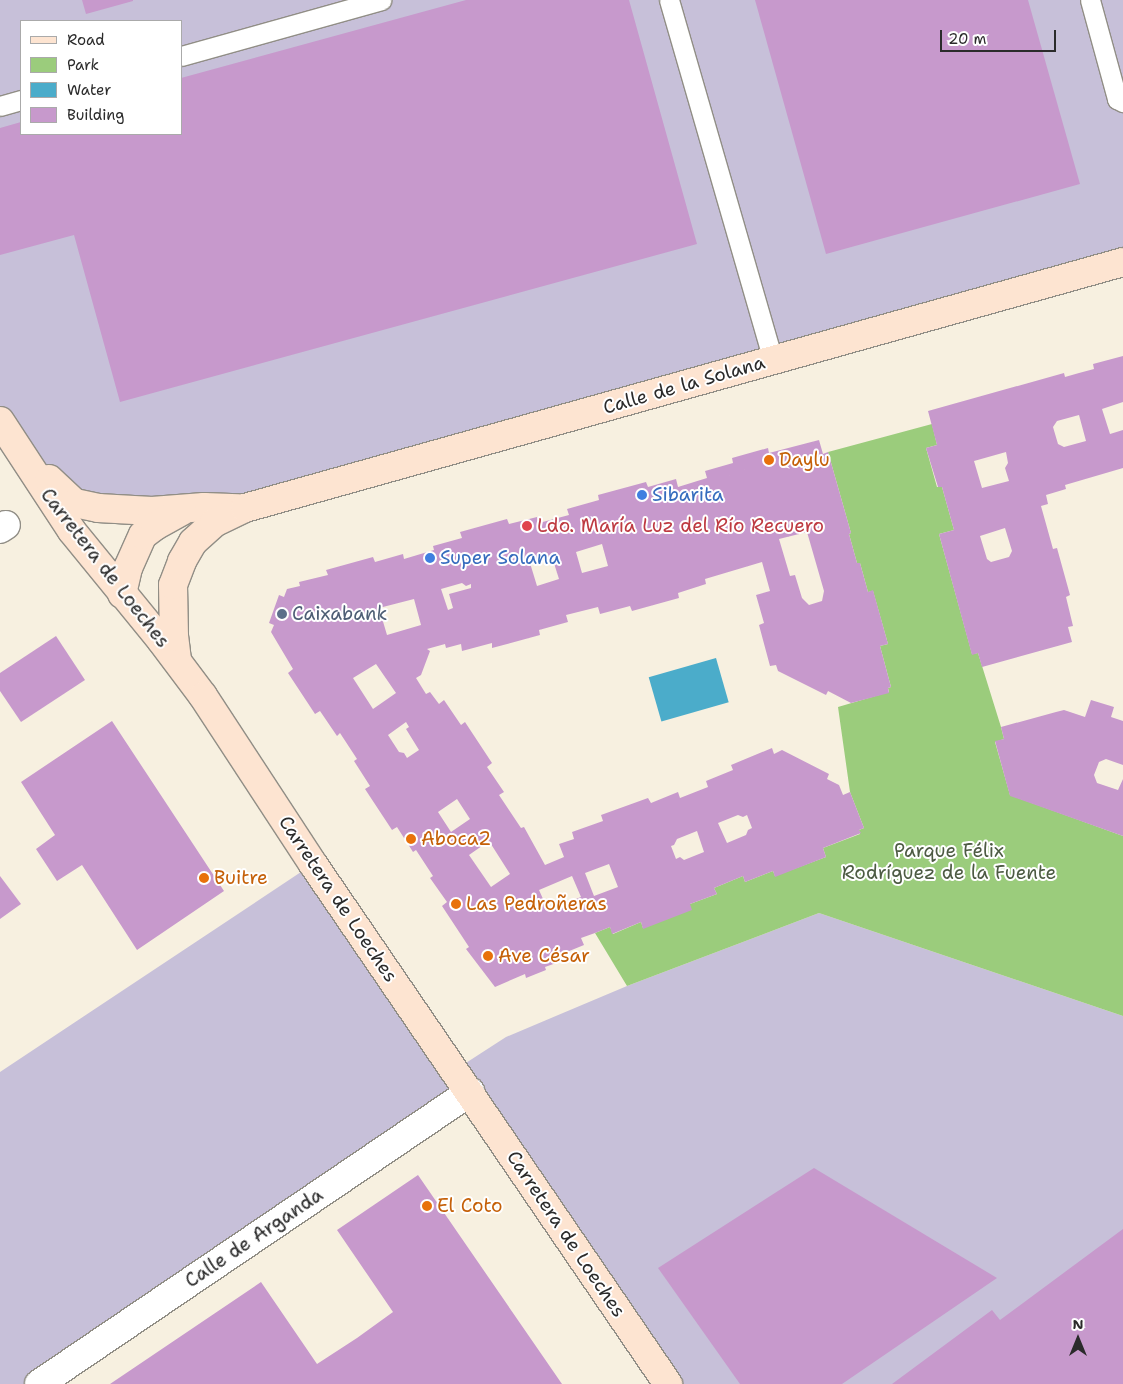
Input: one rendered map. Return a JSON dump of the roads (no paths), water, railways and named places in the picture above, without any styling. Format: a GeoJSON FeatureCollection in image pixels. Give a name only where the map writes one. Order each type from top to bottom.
{"type":"FeatureCollection","features":[{"type":"Feature","properties":{"kind":"street","name":"Calle de la Solana"},"geometry":{"type":"LineString","coordinates":[[245,508],[1123,262]]}},
{"type":"Feature","properties":{"kind":"street"},"geometry":{"type":"LineString","coordinates":[[5,427],[56,486],[76,503],[98,508],[125,510],[183,510],[204,507],[245,508]]}},
{"type":"Feature","properties":{"kind":"street","name":"Carretera de Loeches"},"geometry":{"type":"LineString","coordinates":[[5,427],[72,531],[177,660],[313,864],[668,1384]]}},
{"type":"Feature","properties":{"kind":"street"},"geometry":{"type":"LineString","coordinates":[[177,660],[174,637],[173,585],[182,561],[194,542],[214,522],[245,508]]}},
{"type":"Feature","properties":{"kind":"street"},"geometry":{"type":"LineString","coordinates":[[122,594],[128,568],[143,535],[183,510]]}},
{"type":"Feature","properties":{"kind":"street","name":"Calle de Arganda"},"geometry":{"type":"LineString","coordinates":[[39,1384],[470,1092]]}},
{"type":"Feature","properties":{"kind":"lane"},"geometry":{"type":"LineString","coordinates":[[182,56],[381,0]]}},
{"type":"Feature","properties":{"kind":"lane"},"geometry":{"type":"LineString","coordinates":[[669,0],[773,360]]}},
{"type":"Feature","properties":{"kind":"lane"},"geometry":{"type":"LineString","coordinates":[[1090,0],[1117,99],[1123,102]]}},
{"type":"Feature","properties":{"kind":"lane"},"geometry":{"type":"LineString","coordinates":[[0,106],[20,100]]}},
{"type":"Feature","properties":{"kind":"water"},"geometry":{"type":"Polygon","coordinates":[[[716,658],[729,702],[661,722],[649,677],[716,658]]]}},
{"type":"Feature","properties":{"kind":"place","name":"Daylu"},"geometry":{"type":"Point","coordinates":[769,460]}},
{"type":"Feature","properties":{"kind":"place","name":"Sibarita"},"geometry":{"type":"Point","coordinates":[642,495]}},
{"type":"Feature","properties":{"kind":"place","name":"Ldo. María Luz del Río Recuero"},"geometry":{"type":"Point","coordinates":[527,526]}},
{"type":"Feature","properties":{"kind":"place","name":"Super Solana"},"geometry":{"type":"Point","coordinates":[430,558]}},
{"type":"Feature","properties":{"kind":"place","name":"Caixabank"},"geometry":{"type":"Point","coordinates":[282,614]}},
{"type":"Feature","properties":{"kind":"place","name":"Aboca2"},"geometry":{"type":"Point","coordinates":[411,839]}},
{"type":"Feature","properties":{"kind":"place","name":"Buitre"},"geometry":{"type":"Point","coordinates":[204,878]}},
{"type":"Feature","properties":{"kind":"place","name":"Las Pedroñeras"},"geometry":{"type":"Point","coordinates":[456,904]}},
{"type":"Feature","properties":{"kind":"place","name":"Ave César"},"geometry":{"type":"Point","coordinates":[488,956]}},
{"type":"Feature","properties":{"kind":"place","name":"El Coto"},"geometry":{"type":"Point","coordinates":[427,1206]}},
{"type":"Feature","properties":{"kind":"park label","name":"Parque Félix Rodríguez de la Fuente"},"geometry":{"type":"Point","coordinates":[949,862]}}]}
